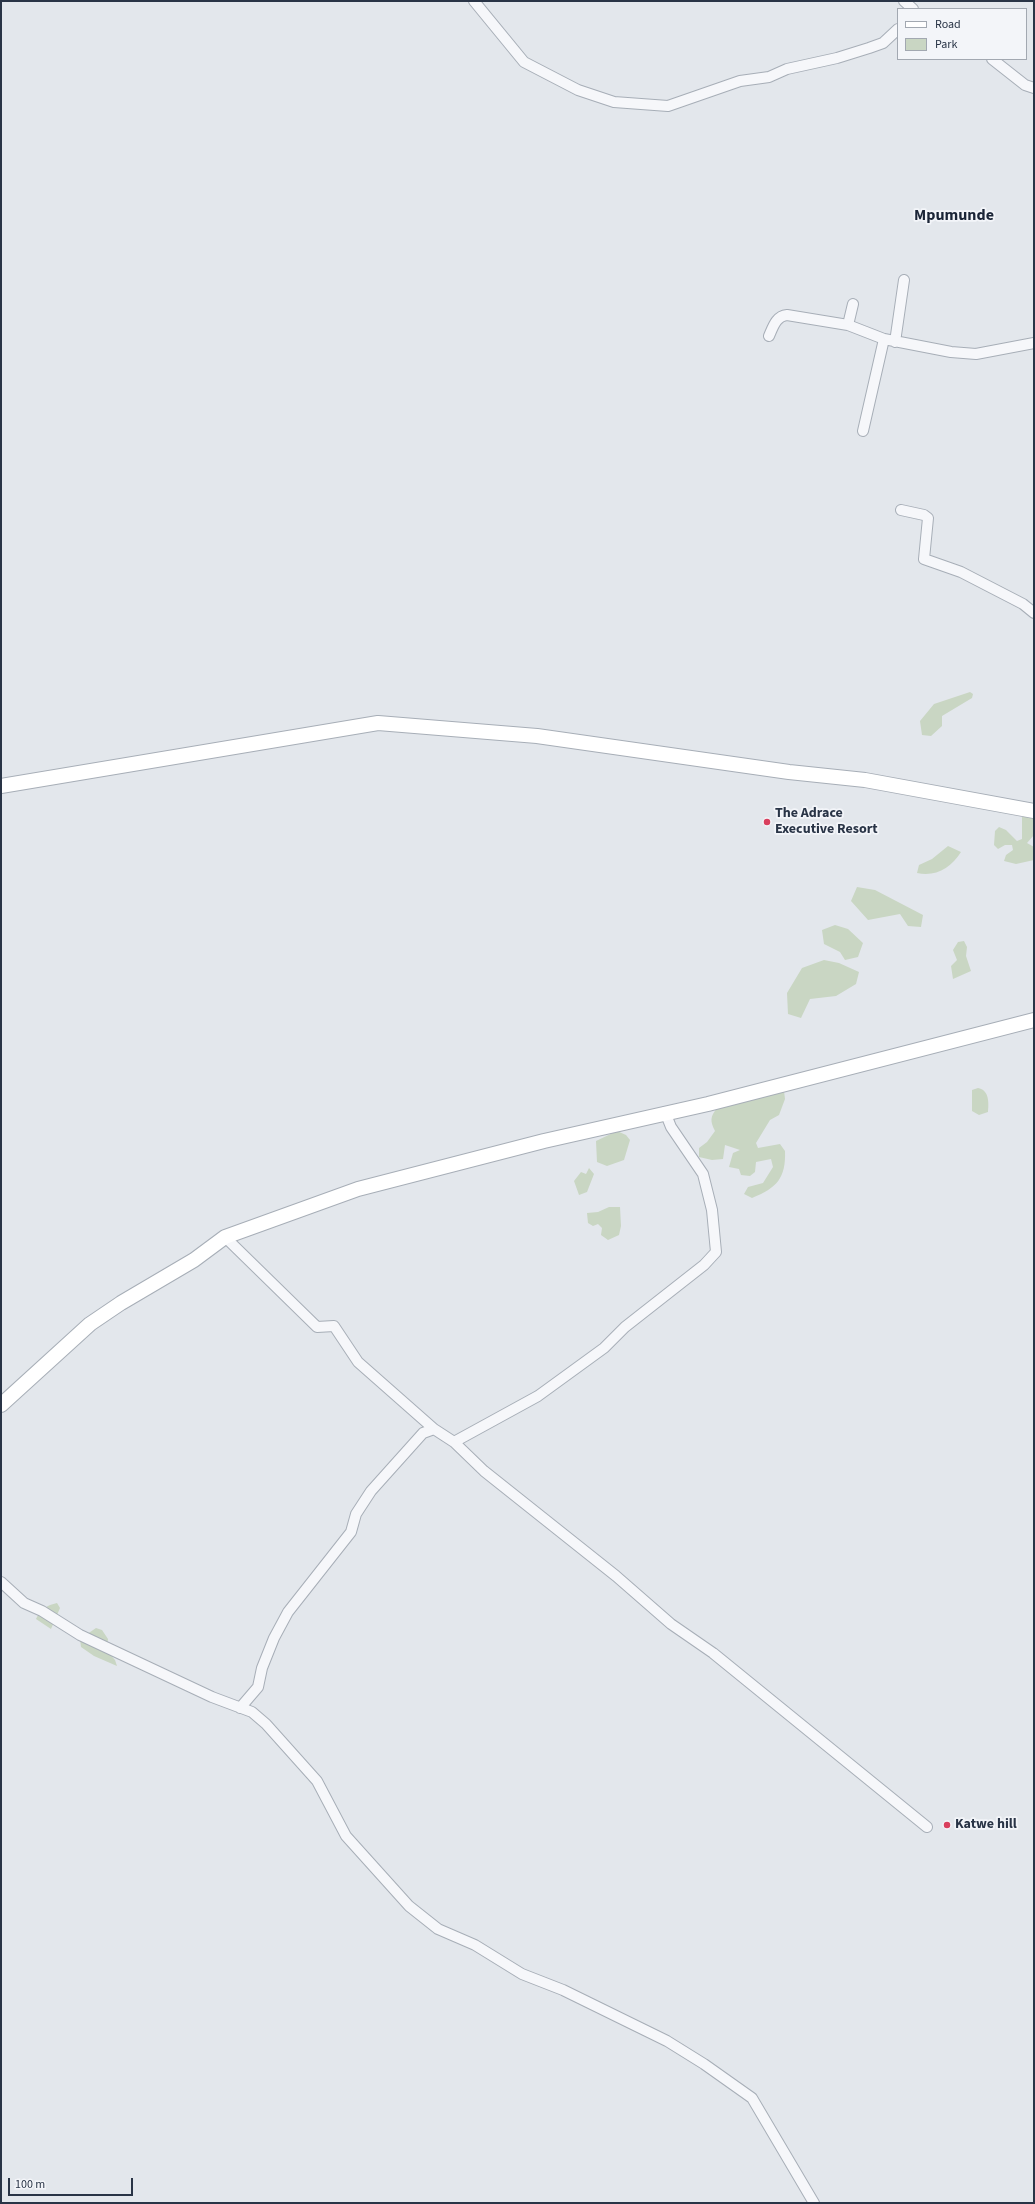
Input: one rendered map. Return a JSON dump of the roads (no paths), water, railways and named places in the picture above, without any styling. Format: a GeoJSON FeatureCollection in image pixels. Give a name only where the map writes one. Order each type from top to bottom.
{"type":"FeatureCollection","features":[{"type":"Feature","properties":{"kind":"main road"},"geometry":{"type":"LineString","coordinates":[[1,786],[378,723],[538,736],[789,772],[865,780],[1034,811]]}},
{"type":"Feature","properties":{"kind":"main road"},"geometry":{"type":"LineString","coordinates":[[1,1405],[90,1324],[121,1303],[194,1260],[225,1237],[358,1189],[435,1168],[665,1112],[715,1102],[1034,1020]]}},
{"type":"Feature","properties":{"kind":"street"},"geometry":{"type":"LineString","coordinates":[[474,1],[524,62],[578,90],[614,102],[668,106],[740,81],[769,77],[787,69],[837,58],[869,48],[883,42],[897,30]]}},
{"type":"Feature","properties":{"kind":"street"},"geometry":{"type":"LineString","coordinates":[[904,1],[912,8]]}},
{"type":"Feature","properties":{"kind":"street"},"geometry":{"type":"LineString","coordinates":[[993,60],[1025,85],[1034,88]]}},
{"type":"Feature","properties":{"kind":"street"},"geometry":{"type":"LineString","coordinates":[[895,342],[904,280]]}},
{"type":"Feature","properties":{"kind":"street"},"geometry":{"type":"LineString","coordinates":[[848,325],[853,304]]}},
{"type":"Feature","properties":{"kind":"street"},"geometry":{"type":"LineString","coordinates":[[769,336],[775,323],[783,315],[848,325],[895,342],[951,352],[976,354],[1034,343]]}},
{"type":"Feature","properties":{"kind":"street"},"geometry":{"type":"LineString","coordinates":[[863,431],[884,339]]}},
{"type":"Feature","properties":{"kind":"street"},"geometry":{"type":"LineString","coordinates":[[901,510],[924,515],[928,518],[924,559],[961,572],[985,586],[1023,604],[1034,613]]}},
{"type":"Feature","properties":{"kind":"street"},"geometry":{"type":"LineString","coordinates":[[454,1442],[538,1396],[604,1348],[625,1327],[704,1266],[716,1252],[712,1210],[703,1174],[671,1128],[665,1112]]}},
{"type":"Feature","properties":{"kind":"street"},"geometry":{"type":"LineString","coordinates":[[225,1237],[317,1327],[334,1326],[358,1362],[434,1429],[454,1442],[484,1471],[616,1576],[671,1624],[713,1653],[927,1827]]}},
{"type":"Feature","properties":{"kind":"street"},"geometry":{"type":"LineString","coordinates":[[240,1708],[258,1687],[262,1668],[288,1612],[351,1532],[356,1514],[371,1491],[423,1433],[434,1429]]}},
{"type":"Feature","properties":{"kind":"street"},"geometry":{"type":"LineString","coordinates":[[1,1582],[24,1603],[42,1611],[80,1636],[157,1672],[252,1712],[283,1742],[317,1781],[346,1836],[409,1906],[438,1929],[475,1945],[522,1974],[563,1990],[668,2041],[752,2098],[814,2203]]}},
{"type":"Feature","properties":{"kind":"place","name":"The Adrace Executive Resort"},"geometry":{"type":"Point","coordinates":[767,822]}},
{"type":"Feature","properties":{"kind":"place","name":"Katwe hill"},"geometry":{"type":"Point","coordinates":[947,1825]}},
{"type":"Feature","properties":{"kind":"district","name":"Mpumunde"},"geometry":{"type":"Point","coordinates":[954,216]}}]}
